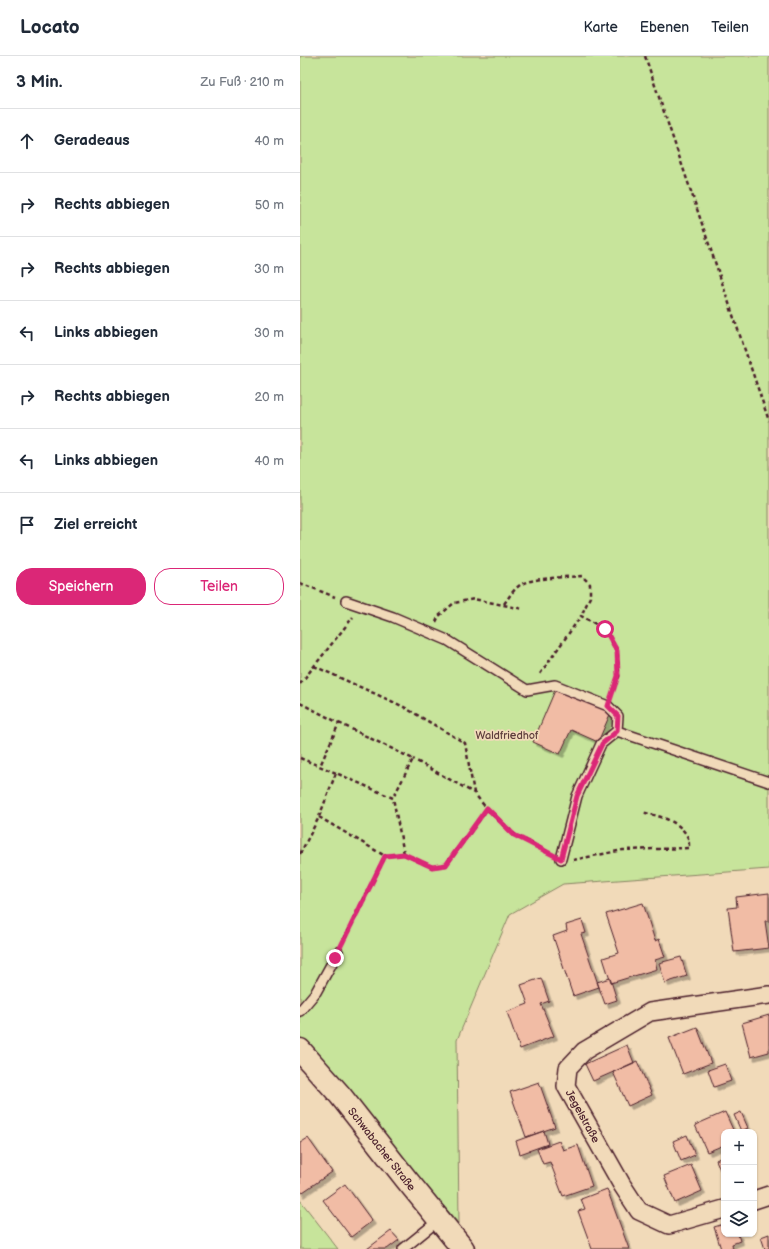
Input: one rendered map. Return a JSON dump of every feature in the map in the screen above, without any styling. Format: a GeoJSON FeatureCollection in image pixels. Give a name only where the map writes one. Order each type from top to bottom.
{"type":"FeatureCollection","features":[{"type":"Feature","properties":{"kind":"main road","name":"Schwabacher Straße"},"geometry":{"type":"LineString","coordinates":[[300,1050],[340,1096],[463,1249]]}},
{"type":"Feature","properties":{"kind":"street","name":"Jegelstraße"},"geometry":{"type":"LineString","coordinates":[[721,1210],[669,1225],[639,1211],[622,1185],[566,1086],[568,1068],[584,1051],[650,1012],[769,995]]}},
{"type":"Feature","properties":{"kind":"street"},"geometry":{"type":"LineString","coordinates":[[757,1199],[769,1195]]}},
{"type":"Feature","properties":{"kind":"lane"},"geometry":{"type":"LineString","coordinates":[[346,601],[447,640],[527,690],[556,685],[608,706],[618,716],[617,731],[602,744],[577,796],[561,859]]}},
{"type":"Feature","properties":{"kind":"lane"},"geometry":{"type":"LineString","coordinates":[[617,731],[769,782]]}},
{"type":"Feature","properties":{"kind":"lane"},"geometry":{"type":"LineString","coordinates":[[300,1011],[316,992],[338,952]]}},
{"type":"Feature","properties":{"kind":"lane"},"geometry":{"type":"LineString","coordinates":[[403,1249],[439,1220]]}},
{"type":"Feature","properties":{"kind":"path"},"geometry":{"type":"LineString","coordinates":[[645,56],[769,421]]}},
{"type":"Feature","properties":{"kind":"path"},"geometry":{"type":"LineString","coordinates":[[504,604],[521,583],[582,576],[590,584],[590,596],[581,616],[527,690]]}},
{"type":"Feature","properties":{"kind":"path"},"geometry":{"type":"LineString","coordinates":[[300,583],[346,601]]}},
{"type":"Feature","properties":{"kind":"path"},"geometry":{"type":"LineString","coordinates":[[430,633],[439,616],[454,603],[474,599],[523,609]]}},
{"type":"Feature","properties":{"kind":"path"},"geometry":{"type":"LineString","coordinates":[[300,684],[362,607]]}},
{"type":"Feature","properties":{"kind":"path"},"geometry":{"type":"LineString","coordinates":[[581,616],[605,629],[617,651],[618,676],[608,706]]}},
{"type":"Feature","properties":{"kind":"path"},"geometry":{"type":"LineString","coordinates":[[314,666],[402,706],[465,743],[474,793]]}},
{"type":"Feature","properties":{"kind":"path"},"geometry":{"type":"LineString","coordinates":[[300,703],[413,759],[474,793],[514,835],[561,859],[574,860],[623,850],[689,848],[688,838],[680,827],[665,818],[642,812]]}},
{"type":"Feature","properties":{"kind":"path"},"geometry":{"type":"LineString","coordinates":[[320,766],[339,723]]}},
{"type":"Feature","properties":{"kind":"path"},"geometry":{"type":"LineString","coordinates":[[300,758],[393,798]]}},
{"type":"Feature","properties":{"kind":"path"},"geometry":{"type":"LineString","coordinates":[[404,854],[393,798],[413,759]]}},
{"type":"Feature","properties":{"kind":"path"},"geometry":{"type":"LineString","coordinates":[[300,854],[319,817],[336,773]]}},
{"type":"Feature","properties":{"kind":"path"},"geometry":{"type":"LineString","coordinates":[[319,817],[385,856],[404,854],[432,867],[446,865],[487,808]]}},
{"type":"Feature","properties":{"kind":"path"},"geometry":{"type":"LineString","coordinates":[[338,952],[385,856]]}},
{"type":"Feature","properties":{"kind":"green space","name":"Waldfriedhof"},"geometry":{"type":"Polygon","coordinates":[[[300,56],[769,56],[769,869],[563,884],[510,914],[457,1040],[459,1224],[300,1037],[300,56]]]}},
{"type":"Feature","properties":{"kind":"green space"},"geometry":{"type":"Polygon","coordinates":[[[300,1200],[338,1249],[300,1249],[300,1200]]]}},
{"type":"Feature","properties":{"kind":"building"},"geometry":{"type":"Polygon","coordinates":[[[556,688],[611,712],[598,742],[571,730],[560,754],[533,742],[556,688]]]}},
{"type":"Feature","properties":{"kind":"building"},"geometry":{"type":"Polygon","coordinates":[[[769,893],[769,921],[765,921],[769,948],[734,952],[728,908],[737,907],[736,897],[769,893]]]}},
{"type":"Feature","properties":{"kind":"building"},"geometry":{"type":"Polygon","coordinates":[[[643,903],[655,941],[659,939],[665,957],[655,960],[657,969],[611,983],[603,958],[619,953],[606,914],[643,903]]]}},
{"type":"Feature","properties":{"kind":"building"},"geometry":{"type":"Polygon","coordinates":[[[582,920],[586,933],[581,934],[599,987],[573,996],[553,936],[567,931],[566,925],[582,920]]]}},
{"type":"Feature","properties":{"kind":"building"},"geometry":{"type":"Polygon","coordinates":[[[681,957],[687,976],[665,983],[659,963],[681,957]]]}},
{"type":"Feature","properties":{"kind":"building"},"geometry":{"type":"Polygon","coordinates":[[[541,978],[549,1001],[541,1004],[554,1036],[520,1049],[507,1012],[528,1004],[521,985],[541,978]]]}},
{"type":"Feature","properties":{"kind":"building"},"geometry":{"type":"Polygon","coordinates":[[[610,978],[617,1000],[605,1004],[597,982],[610,978]]]}},
{"type":"Feature","properties":{"kind":"building"},"geometry":{"type":"Polygon","coordinates":[[[769,1015],[769,1052],[751,1057],[742,1023],[769,1015]]]}},
{"type":"Feature","properties":{"kind":"building"},"geometry":{"type":"Polygon","coordinates":[[[697,1027],[711,1063],[683,1074],[669,1038],[697,1027]]]}},
{"type":"Feature","properties":{"kind":"building"},"geometry":{"type":"Polygon","coordinates":[[[627,1045],[634,1063],[593,1081],[585,1064],[627,1045]]]}},
{"type":"Feature","properties":{"kind":"building"},"geometry":{"type":"Polygon","coordinates":[[[637,1061],[652,1095],[628,1106],[613,1072],[637,1061]]]}},
{"type":"Feature","properties":{"kind":"building"},"geometry":{"type":"Polygon","coordinates":[[[725,1064],[731,1081],[714,1087],[708,1070],[725,1064]]]}},
{"type":"Feature","properties":{"kind":"building"},"geometry":{"type":"Polygon","coordinates":[[[539,1082],[555,1127],[526,1137],[510,1092],[539,1082]]]}},
{"type":"Feature","properties":{"kind":"building"},"geometry":{"type":"Polygon","coordinates":[[[725,1112],[733,1129],[721,1129],[721,1146],[707,1152],[695,1125],[725,1112]]]}},
{"type":"Feature","properties":{"kind":"building"},"geometry":{"type":"Polygon","coordinates":[[[741,1112],[748,1128],[740,1129],[734,1115],[741,1112]]]}},
{"type":"Feature","properties":{"kind":"building"},"geometry":{"type":"Polygon","coordinates":[[[544,1131],[548,1144],[520,1154],[516,1141],[544,1131]]]}},
{"type":"Feature","properties":{"kind":"building"},"geometry":{"type":"Polygon","coordinates":[[[687,1135],[695,1155],[681,1161],[673,1141],[687,1135]]]}},
{"type":"Feature","properties":{"kind":"building"},"geometry":{"type":"Polygon","coordinates":[[[308,1138],[332,1172],[300,1194],[300,1143],[308,1138]]]}},
{"type":"Feature","properties":{"kind":"building"},"geometry":{"type":"Polygon","coordinates":[[[559,1141],[563,1150],[578,1145],[592,1186],[563,1196],[550,1162],[543,1164],[537,1149],[559,1141]]]}},
{"type":"Feature","properties":{"kind":"building"},"geometry":{"type":"Polygon","coordinates":[[[721,1158],[721,1172],[716,1160],[721,1158]]]}},
{"type":"Feature","properties":{"kind":"building"},"geometry":{"type":"Polygon","coordinates":[[[691,1165],[702,1191],[675,1203],[664,1176],[691,1165]]]}},
{"type":"Feature","properties":{"kind":"building"},"geometry":{"type":"Polygon","coordinates":[[[345,1184],[372,1221],[351,1237],[323,1200],[345,1184]]]}},
{"type":"Feature","properties":{"kind":"building"},"geometry":{"type":"Polygon","coordinates":[[[607,1189],[629,1249],[592,1249],[578,1211],[585,1209],[581,1199],[607,1189]]]}},
{"type":"Feature","properties":{"kind":"building"},"geometry":{"type":"Polygon","coordinates":[[[721,1225],[721,1237],[739,1237],[740,1241],[732,1244],[733,1249],[721,1249],[714,1227],[721,1225]]]}},
{"type":"Feature","properties":{"kind":"building"},"geometry":{"type":"Polygon","coordinates":[[[391,1231],[399,1240],[387,1249],[367,1249],[391,1231]]]}},
{"type":"Feature","properties":{"kind":"building"},"geometry":{"type":"Polygon","coordinates":[[[769,1234],[769,1249],[765,1249],[761,1237],[769,1234]]]}},
{"type":"Feature","properties":{"kind":"route"},"geometry":{"type":"LineString","coordinates":[[335,958],[385,856],[404,854],[432,867],[446,865],[487,808],[514,835],[561,859],[577,796],[602,744],[617,731],[618,716],[608,706],[618,676],[617,651],[605,629]]}}]}
